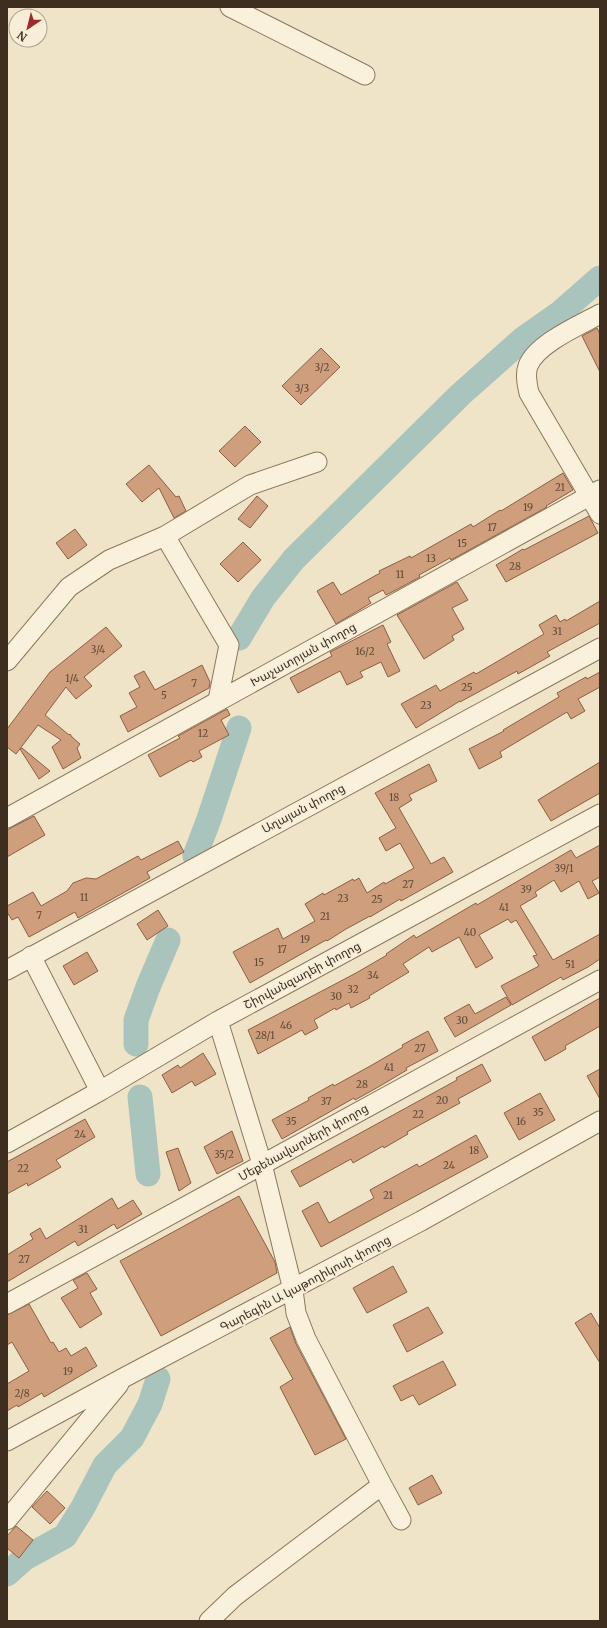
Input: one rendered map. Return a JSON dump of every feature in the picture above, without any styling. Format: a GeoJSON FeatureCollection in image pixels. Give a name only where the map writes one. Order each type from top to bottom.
{"type":"FeatureCollection","features":[{"type":"Feature","properties":{"kind":"street"},"geometry":{"type":"LineString","coordinates":[[230,7],[365,75]]}},
{"type":"Feature","properties":{"kind":"street"},"geometry":{"type":"LineString","coordinates":[[600,314],[545,345],[536,353],[528,366],[526,380],[529,393],[595,493],[600,514]]}},
{"type":"Feature","properties":{"kind":"street"},"geometry":{"type":"LineString","coordinates":[[7,661],[68,587],[109,560],[165,536],[250,485],[317,462]]}},
{"type":"Feature","properties":{"kind":"street","name":"Խաչատրյան փողոց"},"geometry":{"type":"LineString","coordinates":[[7,818],[218,700],[595,493]]}},
{"type":"Feature","properties":{"kind":"street"},"geometry":{"type":"LineString","coordinates":[[165,536],[229,645],[218,700]]}},
{"type":"Feature","properties":{"kind":"street","name":"Աղայան փողոց"},"geometry":{"type":"LineString","coordinates":[[7,970],[600,648]]}},
{"type":"Feature","properties":{"kind":"street","name":"Շիրվանզադեի փողոց"},"geometry":{"type":"LineString","coordinates":[[7,1143],[100,1091],[218,1021],[600,814]]}},
{"type":"Feature","properties":{"kind":"street"},"geometry":{"type":"LineString","coordinates":[[31,956],[100,1091]]}},
{"type":"Feature","properties":{"kind":"street","name":"Մեքենավարների փողոց"},"geometry":{"type":"LineString","coordinates":[[7,1304],[600,980]]}},
{"type":"Feature","properties":{"kind":"street"},"geometry":{"type":"LineString","coordinates":[[218,1021],[262,1164],[293,1290],[296,1313],[306,1339],[401,1520]]}},
{"type":"Feature","properties":{"kind":"street","name":"Գարեգին Ա կաթողիկոսի փողոց"},"geometry":{"type":"LineString","coordinates":[[7,1441],[125,1376],[293,1290],[421,1221],[600,1121]]}},
{"type":"Feature","properties":{"kind":"street"},"geometry":{"type":"LineString","coordinates":[[7,1520],[125,1376]]}},
{"type":"Feature","properties":{"kind":"street"},"geometry":{"type":"LineString","coordinates":[[209,1621],[235,1596],[382,1485]]}},
{"type":"Feature","properties":{"kind":"building"},"geometry":{"type":"Polygon","coordinates":[[[597,328],[600,334],[600,372],[582,336],[597,328]]]}},
{"type":"Feature","properties":{"kind":"building"},"geometry":{"type":"Polygon","coordinates":[[[321,348],[340,367],[301,405],[282,386],[321,348]]]}},
{"type":"Feature","properties":{"kind":"building"},"geometry":{"type":"Polygon","coordinates":[[[245,426],[261,442],[235,467],[219,451],[245,426]]]}},
{"type":"Feature","properties":{"kind":"building"},"geometry":{"type":"Polygon","coordinates":[[[149,465],[176,497],[179,496],[186,511],[174,518],[159,488],[142,502],[126,484],[149,465]]]}},
{"type":"Feature","properties":{"kind":"building"},"geometry":{"type":"Polygon","coordinates":[[[563,473],[573,490],[546,506],[547,507],[451,560],[450,558],[419,575],[420,577],[396,590],[386,595],[383,590],[368,598],[371,603],[336,624],[317,591],[333,582],[341,595],[380,573],[379,571],[410,556],[411,558],[471,524],[473,527],[563,473]]]}},
{"type":"Feature","properties":{"kind":"building"},"geometry":{"type":"Polygon","coordinates":[[[257,496],[268,506],[250,528],[238,519],[257,496]]]}},
{"type":"Feature","properties":{"kind":"building"},"geometry":{"type":"Polygon","coordinates":[[[589,516],[598,533],[506,582],[496,565],[523,549],[524,550],[589,516]]]}},
{"type":"Feature","properties":{"kind":"building"},"geometry":{"type":"Polygon","coordinates":[[[75,529],[87,545],[68,559],[56,543],[75,529]]]}},
{"type":"Feature","properties":{"kind":"building"},"geometry":{"type":"Polygon","coordinates":[[[243,542],[261,560],[238,582],[220,564],[243,542]]]}},
{"type":"Feature","properties":{"kind":"building"},"geometry":{"type":"Polygon","coordinates":[[[457,582],[468,600],[452,608],[464,629],[452,636],[454,640],[424,659],[397,615],[457,582]]]}},
{"type":"Feature","properties":{"kind":"building"},"geometry":{"type":"Polygon","coordinates":[[[600,601],[600,623],[547,652],[550,656],[518,674],[517,671],[460,701],[416,728],[401,704],[436,685],[440,691],[474,672],[476,674],[544,634],[539,625],[556,615],[560,622],[565,619],[566,621],[600,601]]]}},
{"type":"Feature","properties":{"kind":"building"},"geometry":{"type":"Polygon","coordinates":[[[383,625],[391,642],[387,644],[400,671],[388,677],[381,662],[360,672],[363,677],[347,685],[340,671],[298,693],[290,678],[332,656],[330,652],[383,625]]]}},
{"type":"Feature","properties":{"kind":"building"},"geometry":{"type":"Polygon","coordinates":[[[106,627],[122,646],[84,677],[92,686],[76,699],[66,687],[45,715],[69,735],[70,734],[80,744],[77,748],[81,758],[63,769],[52,747],[61,740],[38,725],[16,754],[7,747],[7,729],[50,672],[106,627]]]}},
{"type":"Feature","properties":{"kind":"building"},"geometry":{"type":"Polygon","coordinates":[[[202,665],[210,682],[209,688],[128,732],[120,716],[137,707],[129,693],[140,687],[134,676],[144,671],[155,690],[202,665]]]}},
{"type":"Feature","properties":{"kind":"building"},"geometry":{"type":"Polygon","coordinates":[[[600,672],[600,687],[578,699],[585,711],[571,719],[567,712],[500,752],[502,757],[479,769],[469,749],[504,731],[503,730],[559,697],[557,693],[586,677],[587,679],[600,672]]]}},
{"type":"Feature","properties":{"kind":"building"},"geometry":{"type":"Polygon","coordinates":[[[227,709],[230,715],[221,720],[229,735],[199,751],[202,757],[193,762],[191,760],[160,777],[148,755],[180,738],[178,736],[227,709]]]}},
{"type":"Feature","properties":{"kind":"building"},"geometry":{"type":"Polygon","coordinates":[[[22,748],[50,771],[39,779],[20,749],[22,748]]]}},
{"type":"Feature","properties":{"kind":"building"},"geometry":{"type":"Polygon","coordinates":[[[600,762],[600,793],[551,821],[538,800],[600,762]]]}},
{"type":"Feature","properties":{"kind":"building"},"geometry":{"type":"Polygon","coordinates":[[[429,764],[437,781],[409,795],[412,800],[399,808],[431,864],[444,857],[453,872],[401,901],[400,899],[250,983],[233,952],[278,928],[283,939],[315,921],[305,904],[323,893],[324,895],[353,879],[354,881],[359,878],[367,893],[384,882],[385,884],[414,868],[400,843],[386,851],[379,838],[396,828],[375,793],[429,764]]]}},
{"type":"Feature","properties":{"kind":"building"},"geometry":{"type":"Polygon","coordinates":[[[34,816],[45,835],[7,857],[7,830],[34,816]]]}},
{"type":"Feature","properties":{"kind":"building"},"geometry":{"type":"Polygon","coordinates":[[[178,841],[184,852],[147,872],[150,878],[78,918],[75,912],[29,937],[18,917],[12,920],[7,912],[7,906],[33,892],[41,906],[67,891],[73,883],[86,878],[96,879],[138,856],[141,860],[178,841]]]}},
{"type":"Feature","properties":{"kind":"building"},"geometry":{"type":"Polygon","coordinates":[[[600,845],[600,877],[592,881],[599,893],[588,899],[579,881],[561,892],[554,880],[535,892],[537,896],[520,906],[553,960],[600,934],[600,959],[588,967],[563,980],[561,977],[512,1005],[501,986],[539,966],[533,956],[537,955],[516,920],[511,923],[508,919],[479,935],[493,958],[476,968],[459,937],[432,952],[429,947],[403,964],[409,972],[369,996],[370,998],[351,1008],[349,1003],[336,1010],[335,1008],[314,1020],[318,1028],[305,1035],[302,1030],[258,1054],[248,1030],[356,973],[387,955],[386,954],[414,935],[416,938],[476,903],[477,905],[571,850],[576,858],[600,845]]]}},
{"type":"Feature","properties":{"kind":"building"},"geometry":{"type":"Polygon","coordinates":[[[158,910],[168,926],[147,940],[137,924],[158,910]]]}},
{"type":"Feature","properties":{"kind":"building"},"geometry":{"type":"Polygon","coordinates":[[[87,952],[98,971],[74,985],[63,966],[87,952]]]}},
{"type":"Feature","properties":{"kind":"building"},"geometry":{"type":"Polygon","coordinates":[[[506,997],[511,1005],[455,1037],[444,1018],[469,1004],[475,1014],[506,997]]]}},
{"type":"Feature","properties":{"kind":"building"},"geometry":{"type":"Polygon","coordinates":[[[600,998],[600,1026],[565,1046],[566,1049],[545,1061],[532,1037],[600,998]]]}},
{"type":"Feature","properties":{"kind":"building"},"geometry":{"type":"Polygon","coordinates":[[[428,1031],[438,1051],[406,1068],[407,1070],[380,1086],[355,1100],[354,1098],[282,1139],[272,1120],[309,1100],[308,1098],[333,1084],[334,1086],[372,1065],[403,1047],[402,1045],[428,1031]]]}},
{"type":"Feature","properties":{"kind":"building"},"geometry":{"type":"Polygon","coordinates":[[[203,1053],[216,1074],[195,1086],[192,1081],[172,1093],[162,1075],[178,1065],[180,1068],[203,1053]]]}},
{"type":"Feature","properties":{"kind":"building"},"geometry":{"type":"Polygon","coordinates":[[[482,1064],[491,1081],[458,1099],[460,1103],[407,1132],[408,1134],[384,1148],[383,1146],[353,1163],[351,1159],[300,1187],[291,1171],[457,1080],[456,1078],[482,1064]]]}},
{"type":"Feature","properties":{"kind":"building"},"geometry":{"type":"Polygon","coordinates":[[[600,1069],[600,1099],[587,1076],[600,1069]]]}},
{"type":"Feature","properties":{"kind":"building"},"geometry":{"type":"Polygon","coordinates":[[[540,1093],[555,1120],[519,1140],[504,1113],[540,1093]]]}},
{"type":"Feature","properties":{"kind":"building"},"geometry":{"type":"Polygon","coordinates":[[[85,1119],[95,1137],[56,1160],[61,1167],[28,1186],[27,1183],[7,1194],[7,1162],[85,1119]]]}},
{"type":"Feature","properties":{"kind":"building"},"geometry":{"type":"Polygon","coordinates":[[[232,1131],[243,1161],[217,1174],[204,1147],[232,1131]]]}},
{"type":"Feature","properties":{"kind":"building"},"geometry":{"type":"Polygon","coordinates":[[[476,1135],[488,1157],[321,1247],[302,1211],[318,1202],[329,1223],[374,1198],[370,1190],[417,1164],[419,1167],[476,1135]]]}},
{"type":"Feature","properties":{"kind":"building"},"geometry":{"type":"Polygon","coordinates":[[[178,1148],[191,1183],[179,1191],[166,1152],[178,1148]]]}},
{"type":"Feature","properties":{"kind":"building"},"geometry":{"type":"Polygon","coordinates":[[[239,1196],[275,1262],[277,1273],[161,1336],[120,1261],[239,1196]]]}},
{"type":"Feature","properties":{"kind":"building"},"geometry":{"type":"Polygon","coordinates":[[[112,1198],[118,1209],[133,1200],[142,1214],[117,1229],[114,1224],[78,1246],[75,1241],[7,1282],[7,1255],[33,1239],[30,1234],[40,1228],[46,1239],[112,1198]]]}},
{"type":"Feature","properties":{"kind":"building"},"geometry":{"type":"Polygon","coordinates":[[[393,1266],[407,1292],[367,1313],[353,1288],[393,1266]]]}},
{"type":"Feature","properties":{"kind":"building"},"geometry":{"type":"Polygon","coordinates":[[[87,1273],[97,1289],[90,1293],[102,1314],[80,1328],[61,1298],[78,1288],[73,1280],[87,1273]]]}},
{"type":"Feature","properties":{"kind":"building"},"geometry":{"type":"Polygon","coordinates":[[[29,1304],[51,1343],[53,1342],[59,1352],[66,1348],[71,1356],[86,1347],[97,1366],[44,1397],[42,1393],[18,1407],[17,1405],[7,1411],[7,1384],[29,1371],[12,1342],[7,1345],[7,1315],[29,1304]]]}},
{"type":"Feature","properties":{"kind":"building"},"geometry":{"type":"Polygon","coordinates":[[[428,1307],[443,1333],[407,1352],[393,1325],[428,1307]]]}},
{"type":"Feature","properties":{"kind":"building"},"geometry":{"type":"Polygon","coordinates":[[[591,1313],[600,1328],[600,1363],[575,1323],[591,1313]]]}},
{"type":"Feature","properties":{"kind":"building"},"geometry":{"type":"Polygon","coordinates":[[[290,1327],[296,1344],[346,1439],[315,1455],[280,1387],[293,1379],[270,1338],[290,1327]]]}},
{"type":"Feature","properties":{"kind":"building"},"geometry":{"type":"Polygon","coordinates":[[[443,1361],[456,1385],[419,1405],[413,1395],[401,1401],[393,1386],[443,1361]]]}},
{"type":"Feature","properties":{"kind":"building"},"geometry":{"type":"Polygon","coordinates":[[[432,1475],[442,1493],[418,1505],[409,1488],[432,1475]]]}},
{"type":"Feature","properties":{"kind":"building"},"geometry":{"type":"Polygon","coordinates":[[[47,1491],[65,1508],[50,1524],[32,1507],[47,1491]]]}},
{"type":"Feature","properties":{"kind":"building"},"geometry":{"type":"Polygon","coordinates":[[[16,1526],[33,1540],[19,1558],[7,1548],[7,1536],[16,1526]]]}},
{"type":"Feature","properties":{"kind":"waterway"},"geometry":{"type":"LineString","coordinates":[[239,638],[263,598],[294,559],[461,394],[523,339],[560,313],[600,278]]}},
{"type":"Feature","properties":{"kind":"waterway"},"geometry":{"type":"LineString","coordinates":[[195,856],[209,819],[239,728]]}},
{"type":"Feature","properties":{"kind":"waterway"},"geometry":{"type":"LineString","coordinates":[[136,1044],[136,1020],[168,940]]}},
{"type":"Feature","properties":{"kind":"waterway"},"geometry":{"type":"LineString","coordinates":[[140,1097],[148,1174]]}},
{"type":"Feature","properties":{"kind":"waterway"},"geometry":{"type":"LineString","coordinates":[[7,1574],[25,1558],[65,1536],[82,1509],[105,1465],[132,1438],[150,1404],[158,1379]]}}]}
